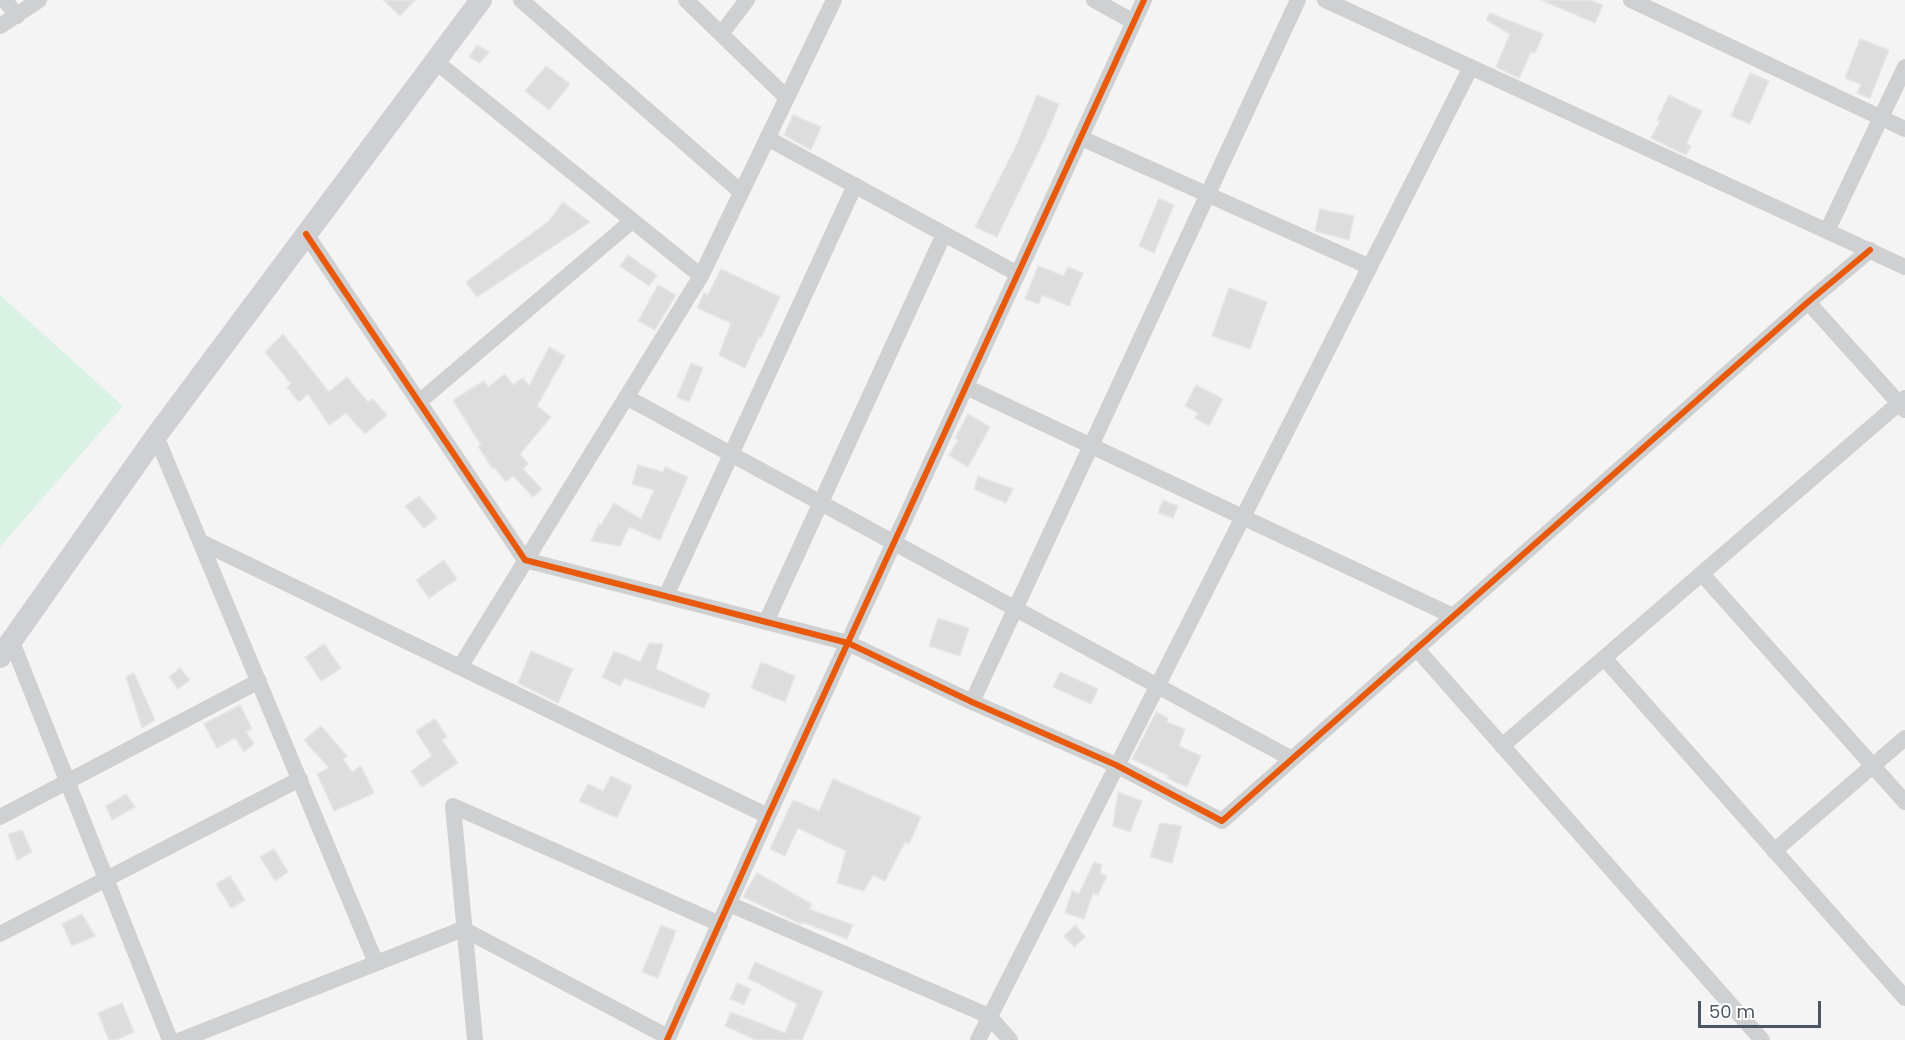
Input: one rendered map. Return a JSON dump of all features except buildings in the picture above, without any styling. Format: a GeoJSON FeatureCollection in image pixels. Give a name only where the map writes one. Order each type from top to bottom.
{"type":"FeatureCollection","features":[{"type":"Feature","properties":{"kind":"street"},"geometry":{"type":"LineString","coordinates":[[5,0],[17,16]]}},
{"type":"Feature","properties":{"kind":"street"},"geometry":{"type":"LineString","coordinates":[[0,26],[39,0]]}},
{"type":"Feature","properties":{"kind":"street"},"geometry":{"type":"LineString","coordinates":[[170,1040],[68,782],[6,650],[156,436],[481,0]]}},
{"type":"Feature","properties":{"kind":"street"},"geometry":{"type":"LineString","coordinates":[[520,0],[741,192]]}},
{"type":"Feature","properties":{"kind":"street"},"geometry":{"type":"LineString","coordinates":[[686,0],[787,98]]}},
{"type":"Feature","properties":{"kind":"street"},"geometry":{"type":"LineString","coordinates":[[721,33],[747,0]]}},
{"type":"Feature","properties":{"kind":"street"},"geometry":{"type":"LineString","coordinates":[[460,667],[701,276],[834,0]]}},
{"type":"Feature","properties":{"kind":"street"},"geometry":{"type":"LineString","coordinates":[[1094,0],[1134,22]]}},
{"type":"Feature","properties":{"kind":"street"},"geometry":{"type":"LineString","coordinates":[[181,1040],[463,929],[668,1039],[768,816],[1144,0]]}},
{"type":"Feature","properties":{"kind":"street"},"geometry":{"type":"LineString","coordinates":[[972,702],[1298,0]]}},
{"type":"Feature","properties":{"kind":"street"},"geometry":{"type":"LineString","coordinates":[[1325,0],[1348,5],[1471,67],[1905,267]]}},
{"type":"Feature","properties":{"kind":"street"},"geometry":{"type":"LineString","coordinates":[[1638,2],[1905,129]]}},
{"type":"Feature","properties":{"kind":"street"},"geometry":{"type":"LineString","coordinates":[[435,61],[701,276]]}},
{"type":"Feature","properties":{"kind":"street"},"geometry":{"type":"LineString","coordinates":[[978,1040],[1471,67]]}},
{"type":"Feature","properties":{"kind":"street"},"geometry":{"type":"LineString","coordinates":[[1827,231],[1905,67]]}},
{"type":"Feature","properties":{"kind":"street"},"geometry":{"type":"LineString","coordinates":[[767,138],[1018,274]]}},
{"type":"Feature","properties":{"kind":"street"},"geometry":{"type":"LineString","coordinates":[[1081,138],[1370,267]]}},
{"type":"Feature","properties":{"kind":"street"},"geometry":{"type":"LineString","coordinates":[[666,596],[855,185]]}},
{"type":"Feature","properties":{"kind":"street"},"geometry":{"type":"LineString","coordinates":[[419,402],[632,221]]}},
{"type":"Feature","properties":{"kind":"street"},"geometry":{"type":"LineString","coordinates":[[306,234],[525,561],[848,643],[972,702],[1116,765],[1222,821],[1808,302],[1870,250]]}},
{"type":"Feature","properties":{"kind":"street"},"geometry":{"type":"LineString","coordinates":[[766,622],[944,234]]}},
{"type":"Feature","properties":{"kind":"street"},"geometry":{"type":"LineString","coordinates":[[1502,746],[1903,404],[1808,302]]}},
{"type":"Feature","properties":{"kind":"street"},"geometry":{"type":"LineString","coordinates":[[966,387],[1453,616]]}},
{"type":"Feature","properties":{"kind":"street"},"geometry":{"type":"LineString","coordinates":[[626,397],[1292,759]]}},
{"type":"Feature","properties":{"kind":"street"},"geometry":{"type":"LineString","coordinates":[[156,436],[376,963]]}},
{"type":"Feature","properties":{"kind":"street"},"geometry":{"type":"LineString","coordinates":[[201,542],[768,816]]}},
{"type":"Feature","properties":{"kind":"street"},"geometry":{"type":"LineString","coordinates":[[1702,574],[1905,802]]}},
{"type":"Feature","properties":{"kind":"street"},"geometry":{"type":"LineString","coordinates":[[1416,648],[1762,1040]]}},
{"type":"Feature","properties":{"kind":"street"},"geometry":{"type":"LineString","coordinates":[[1604,658],[1905,998]]}},
{"type":"Feature","properties":{"kind":"street"},"geometry":{"type":"LineString","coordinates":[[0,817],[259,681]]}},
{"type":"Feature","properties":{"kind":"street"},"geometry":{"type":"LineString","coordinates":[[1774,851],[1905,738]]}},
{"type":"Feature","properties":{"kind":"street"},"geometry":{"type":"LineString","coordinates":[[0,934],[300,779]]}},
{"type":"Feature","properties":{"kind":"street"},"geometry":{"type":"LineString","coordinates":[[475,1040],[453,807],[720,924]]}},
{"type":"Feature","properties":{"kind":"street"},"geometry":{"type":"LineString","coordinates":[[729,904],[989,1016],[1010,1040]]}},
{"type":"Feature","properties":{"kind":"green space"},"geometry":{"type":"Polygon","coordinates":[[[0,295],[123,406],[0,547],[0,295]]]}},
{"type":"Feature","properties":{"kind":"cycle path"},"geometry":{"type":"LineString","coordinates":[[667,1040],[1144,0]]}},
{"type":"Feature","properties":{"kind":"cycle path"},"geometry":{"type":"LineString","coordinates":[[306,234],[525,560],[848,643],[972,702],[1116,765],[1222,821],[1808,302],[1870,250]]}}]}
